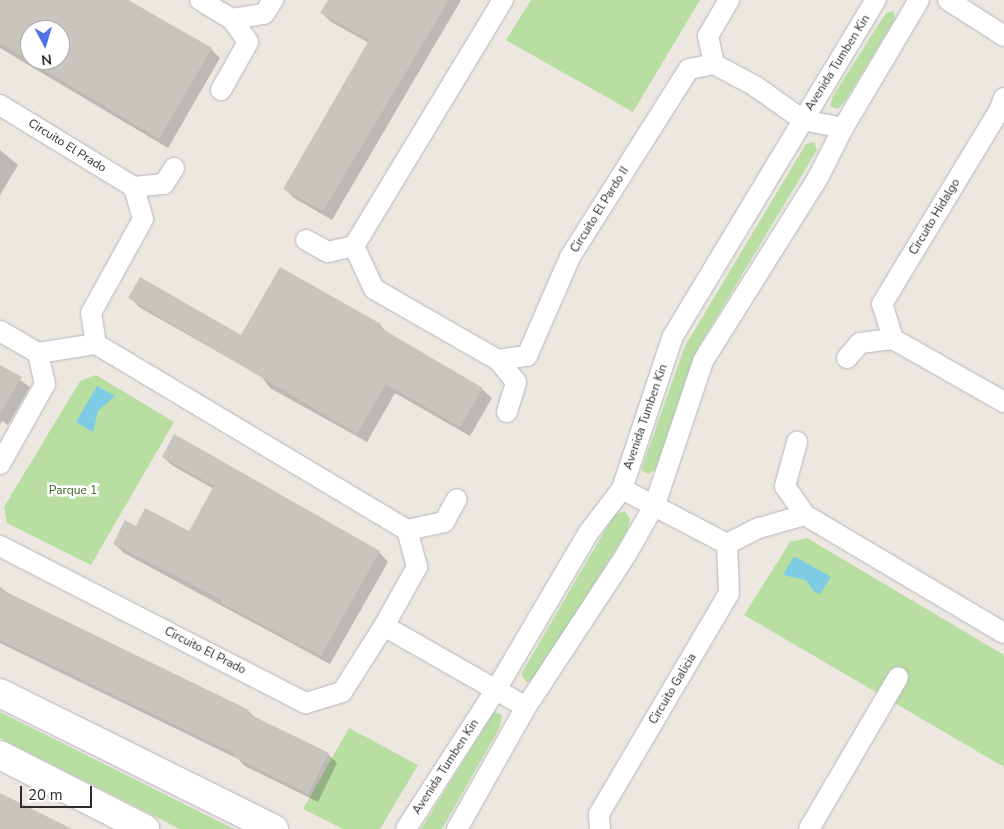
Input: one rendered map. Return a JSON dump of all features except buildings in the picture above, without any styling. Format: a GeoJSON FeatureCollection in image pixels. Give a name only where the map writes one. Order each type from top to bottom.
{"type":"FeatureCollection","features":[{"type":"Feature","properties":{"kind":"main road"},"geometry":{"type":"LineString","coordinates":[[0,692],[274,829]]}},
{"type":"Feature","properties":{"kind":"main road"},"geometry":{"type":"LineString","coordinates":[[0,755],[144,829]]}},
{"type":"Feature","properties":{"kind":"street"},"geometry":{"type":"LineString","coordinates":[[200,0],[232,18],[248,42],[222,90]]}},
{"type":"Feature","properties":{"kind":"street"},"geometry":{"type":"LineString","coordinates":[[232,18],[264,14],[273,0]]}},
{"type":"Feature","properties":{"kind":"street"},"geometry":{"type":"LineString","coordinates":[[306,240],[328,252],[354,246],[504,0]]}},
{"type":"Feature","properties":{"kind":"street"},"geometry":{"type":"LineString","coordinates":[[729,0],[708,36],[714,64],[755,86],[803,120],[843,128]]}},
{"type":"Feature","properties":{"kind":"street","name":"Avenida Tumben Kin"},"geometry":{"type":"LineString","coordinates":[[406,829],[497,688],[589,532],[622,489],[673,336],[779,166],[803,120],[876,0]]}},
{"type":"Feature","properties":{"kind":"street"},"geometry":{"type":"LineString","coordinates":[[457,829],[526,707],[627,553],[655,504],[703,361],[819,176],[843,128],[920,0]]}},
{"type":"Feature","properties":{"kind":"street"},"geometry":{"type":"LineString","coordinates":[[948,0],[1004,36]]}},
{"type":"Feature","properties":{"kind":"street","name":"Circuito El Pardo II"},"geometry":{"type":"LineString","coordinates":[[498,360],[527,356],[570,257],[689,69],[714,64]]}},
{"type":"Feature","properties":{"kind":"street","name":"Circuito Hidalgo"},"geometry":{"type":"LineString","coordinates":[[893,339],[882,304],[999,111],[1004,98]]}},
{"type":"Feature","properties":{"kind":"street","name":"Circuito El Prado"},"geometry":{"type":"LineString","coordinates":[[0,105],[134,187]]}},
{"type":"Feature","properties":{"kind":"street"},"geometry":{"type":"LineString","coordinates":[[96,344],[91,313],[143,219],[134,187],[164,184],[174,168]]}},
{"type":"Feature","properties":{"kind":"street"},"geometry":{"type":"LineString","coordinates":[[354,246],[374,289],[498,360],[516,382],[507,412]]}},
{"type":"Feature","properties":{"kind":"street"},"geometry":{"type":"LineString","coordinates":[[0,331],[38,353],[96,344],[407,530],[444,522],[457,499]]}},
{"type":"Feature","properties":{"kind":"street"},"geometry":{"type":"LineString","coordinates":[[847,358],[860,343],[893,339],[1004,402]]}},
{"type":"Feature","properties":{"kind":"street"},"geometry":{"type":"LineString","coordinates":[[0,464],[45,384],[38,353]]}},
{"type":"Feature","properties":{"kind":"street"},"geometry":{"type":"LineString","coordinates":[[797,442],[785,486],[805,515],[1004,633]]}},
{"type":"Feature","properties":{"kind":"street"},"geometry":{"type":"LineString","coordinates":[[622,489],[655,504],[727,544],[759,528],[805,515]]}},
{"type":"Feature","properties":{"kind":"street","name":"Circuito El Prado"},"geometry":{"type":"LineString","coordinates":[[0,546],[306,703],[342,692],[384,626],[417,567],[407,530]]}},
{"type":"Feature","properties":{"kind":"street","name":"Circuito Galicia"},"geometry":{"type":"LineString","coordinates":[[600,829],[598,814],[729,593],[727,544]]}},
{"type":"Feature","properties":{"kind":"street"},"geometry":{"type":"LineString","coordinates":[[384,626],[441,660],[497,688],[526,707]]}},
{"type":"Feature","properties":{"kind":"street"},"geometry":{"type":"LineString","coordinates":[[809,829],[898,677]]}},
{"type":"Feature","properties":{"kind":"green space"},"geometry":{"type":"Polygon","coordinates":[[[531,0],[700,0],[633,112],[506,40],[531,0]]]}},
{"type":"Feature","properties":{"kind":"green space"},"geometry":{"type":"Polygon","coordinates":[[[894,11],[895,19],[845,101],[838,109],[830,106],[833,96],[886,13],[894,11]]]}},
{"type":"Feature","properties":{"kind":"green space"},"geometry":{"type":"Polygon","coordinates":[[[814,142],[817,150],[698,348],[656,469],[648,474],[641,470],[685,346],[806,144],[814,142]]]}},
{"type":"Feature","properties":{"kind":"green space","name":"Parque 1"},"geometry":{"type":"Polygon","coordinates":[[[96,375],[174,422],[91,565],[7,523],[4,507],[80,381],[96,375]]]}},
{"type":"Feature","properties":{"kind":"green space"},"geometry":{"type":"Polygon","coordinates":[[[625,511],[630,519],[627,531],[536,677],[527,683],[521,674],[614,515],[625,511]]]}},
{"type":"Feature","properties":{"kind":"green space"},"geometry":{"type":"Polygon","coordinates":[[[807,538],[1004,655],[1004,767],[744,615],[790,542],[807,538]]]}},
{"type":"Feature","properties":{"kind":"green space"},"geometry":{"type":"Polygon","coordinates":[[[0,712],[234,829],[180,829],[0,738],[0,712]]]}},
{"type":"Feature","properties":{"kind":"green space"},"geometry":{"type":"Polygon","coordinates":[[[494,712],[502,715],[500,727],[442,829],[421,829],[494,712]]]}},
{"type":"Feature","properties":{"kind":"green space"},"geometry":{"type":"Polygon","coordinates":[[[349,728],[418,765],[380,829],[343,829],[303,809],[349,728]]]}},
{"type":"Feature","properties":{"kind":"water"},"geometry":{"type":"Polygon","coordinates":[[[97,386],[115,396],[98,411],[93,432],[76,422],[97,386]]]}},
{"type":"Feature","properties":{"kind":"water"},"geometry":{"type":"Polygon","coordinates":[[[794,556],[831,577],[820,594],[814,592],[806,580],[783,575],[794,556]]]}}]}
